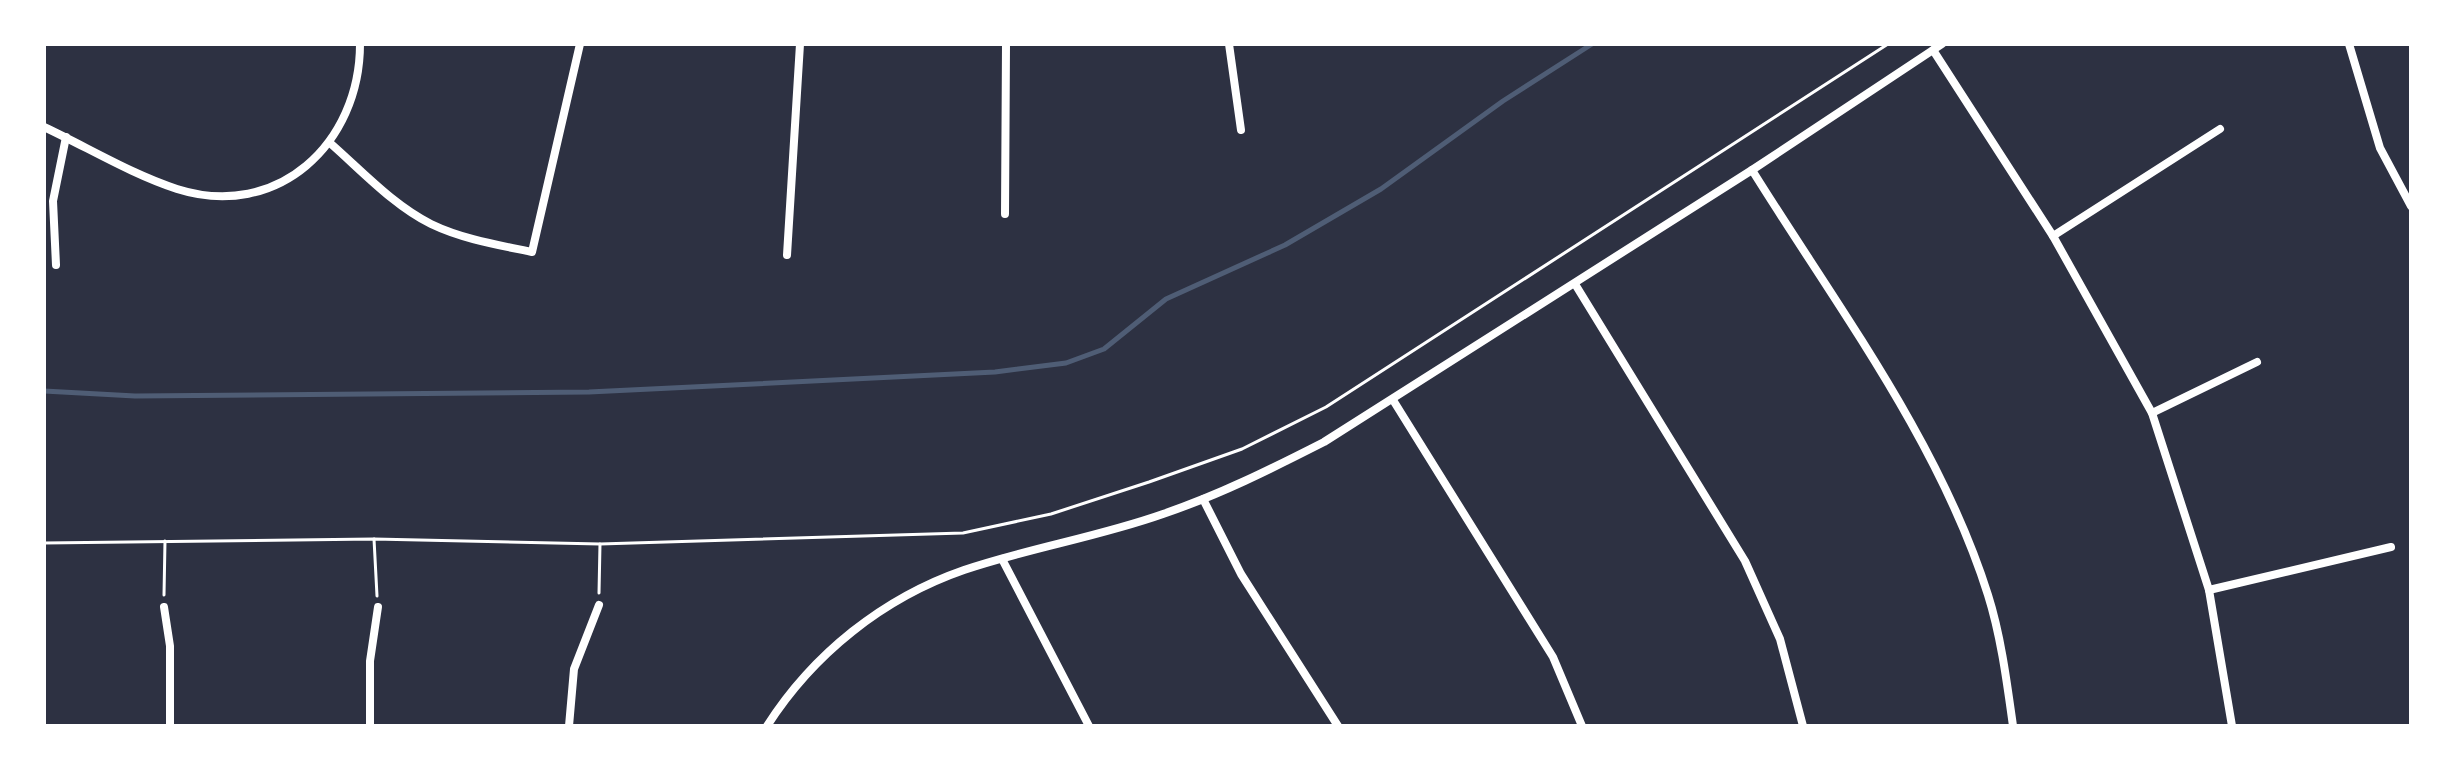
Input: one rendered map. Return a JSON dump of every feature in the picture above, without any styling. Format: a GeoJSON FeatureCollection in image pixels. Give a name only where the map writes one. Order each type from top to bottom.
{"type":"FeatureCollection","features":[{"type":"Feature","properties":{"kind":"street"},"geometry":{"type":"LineString","coordinates":[[44,127],[177,189],[227,196],[250,193],[284,180],[314,160],[330,143],[347,116],[356,92],[360,44]]}},
{"type":"Feature","properties":{"kind":"street"},"geometry":{"type":"LineString","coordinates":[[330,143],[388,195],[429,223],[455,234],[532,252],[580,44]]}},
{"type":"Feature","properties":{"kind":"street"},"geometry":{"type":"LineString","coordinates":[[787,255],[800,44]]}},
{"type":"Feature","properties":{"kind":"street"},"geometry":{"type":"LineString","coordinates":[[1005,214],[1006,44]]}},
{"type":"Feature","properties":{"kind":"street"},"geometry":{"type":"LineString","coordinates":[[1229,44],[1241,130]]}},
{"type":"Feature","properties":{"kind":"street"},"geometry":{"type":"LineString","coordinates":[[767,726],[818,663],[868,619],[922,587],[1002,559],[1089,538],[1203,499],[1324,442],[1575,284],[1942,44]]}},
{"type":"Feature","properties":{"kind":"street"},"geometry":{"type":"LineString","coordinates":[[2349,44],[2380,148],[2411,206]]}},
{"type":"Feature","properties":{"kind":"street"},"geometry":{"type":"LineString","coordinates":[[1933,50],[2053,236],[2152,413],[2209,590],[2232,726]]}},
{"type":"Feature","properties":{"kind":"street"},"geometry":{"type":"LineString","coordinates":[[2053,236],[2220,129]]}},
{"type":"Feature","properties":{"kind":"street"},"geometry":{"type":"LineString","coordinates":[[56,265],[54,190],[66,137]]}},
{"type":"Feature","properties":{"kind":"street"},"geometry":{"type":"LineString","coordinates":[[1752,170],[1900,407],[1947,493],[1989,598],[2013,726]]}},
{"type":"Feature","properties":{"kind":"street"},"geometry":{"type":"LineString","coordinates":[[1575,284],[1745,561],[1780,639],[1803,726]]}},
{"type":"Feature","properties":{"kind":"street"},"geometry":{"type":"LineString","coordinates":[[2152,413],[2257,362]]}},
{"type":"Feature","properties":{"kind":"street"},"geometry":{"type":"LineString","coordinates":[[1393,400],[1553,657],[1582,726]]}},
{"type":"Feature","properties":{"kind":"street"},"geometry":{"type":"LineString","coordinates":[[1203,499],[1241,574],[1338,726]]}},
{"type":"Feature","properties":{"kind":"street"},"geometry":{"type":"LineString","coordinates":[[2209,590],[2391,547]]}},
{"type":"Feature","properties":{"kind":"street"},"geometry":{"type":"LineString","coordinates":[[1002,559],[1089,726]]}},
{"type":"Feature","properties":{"kind":"street"},"geometry":{"type":"LineString","coordinates":[[569,726],[574,669],[599,605]]}},
{"type":"Feature","properties":{"kind":"street"},"geometry":{"type":"LineString","coordinates":[[164,607],[170,646],[170,726]]}},
{"type":"Feature","properties":{"kind":"street"},"geometry":{"type":"LineString","coordinates":[[370,726],[370,661],[378,607]]}},
{"type":"Feature","properties":{"kind":"path"},"geometry":{"type":"LineString","coordinates":[[44,543],[374,539],[600,544],[963,533],[1051,514],[1242,449],[1326,407],[1888,44]]}},
{"type":"Feature","properties":{"kind":"path"},"geometry":{"type":"LineString","coordinates":[[374,539],[378,607]]}},
{"type":"Feature","properties":{"kind":"path"},"geometry":{"type":"LineString","coordinates":[[164,607],[165,541]]}},
{"type":"Feature","properties":{"kind":"path"},"geometry":{"type":"LineString","coordinates":[[599,605],[600,544]]}},
{"type":"Feature","properties":{"kind":"waterway"},"geometry":{"type":"LineString","coordinates":[[44,391],[135,396],[589,392],[995,372],[1066,363],[1104,349],[1166,299],[1285,245],[1381,189],[1503,101],[1592,44]]}}]}
